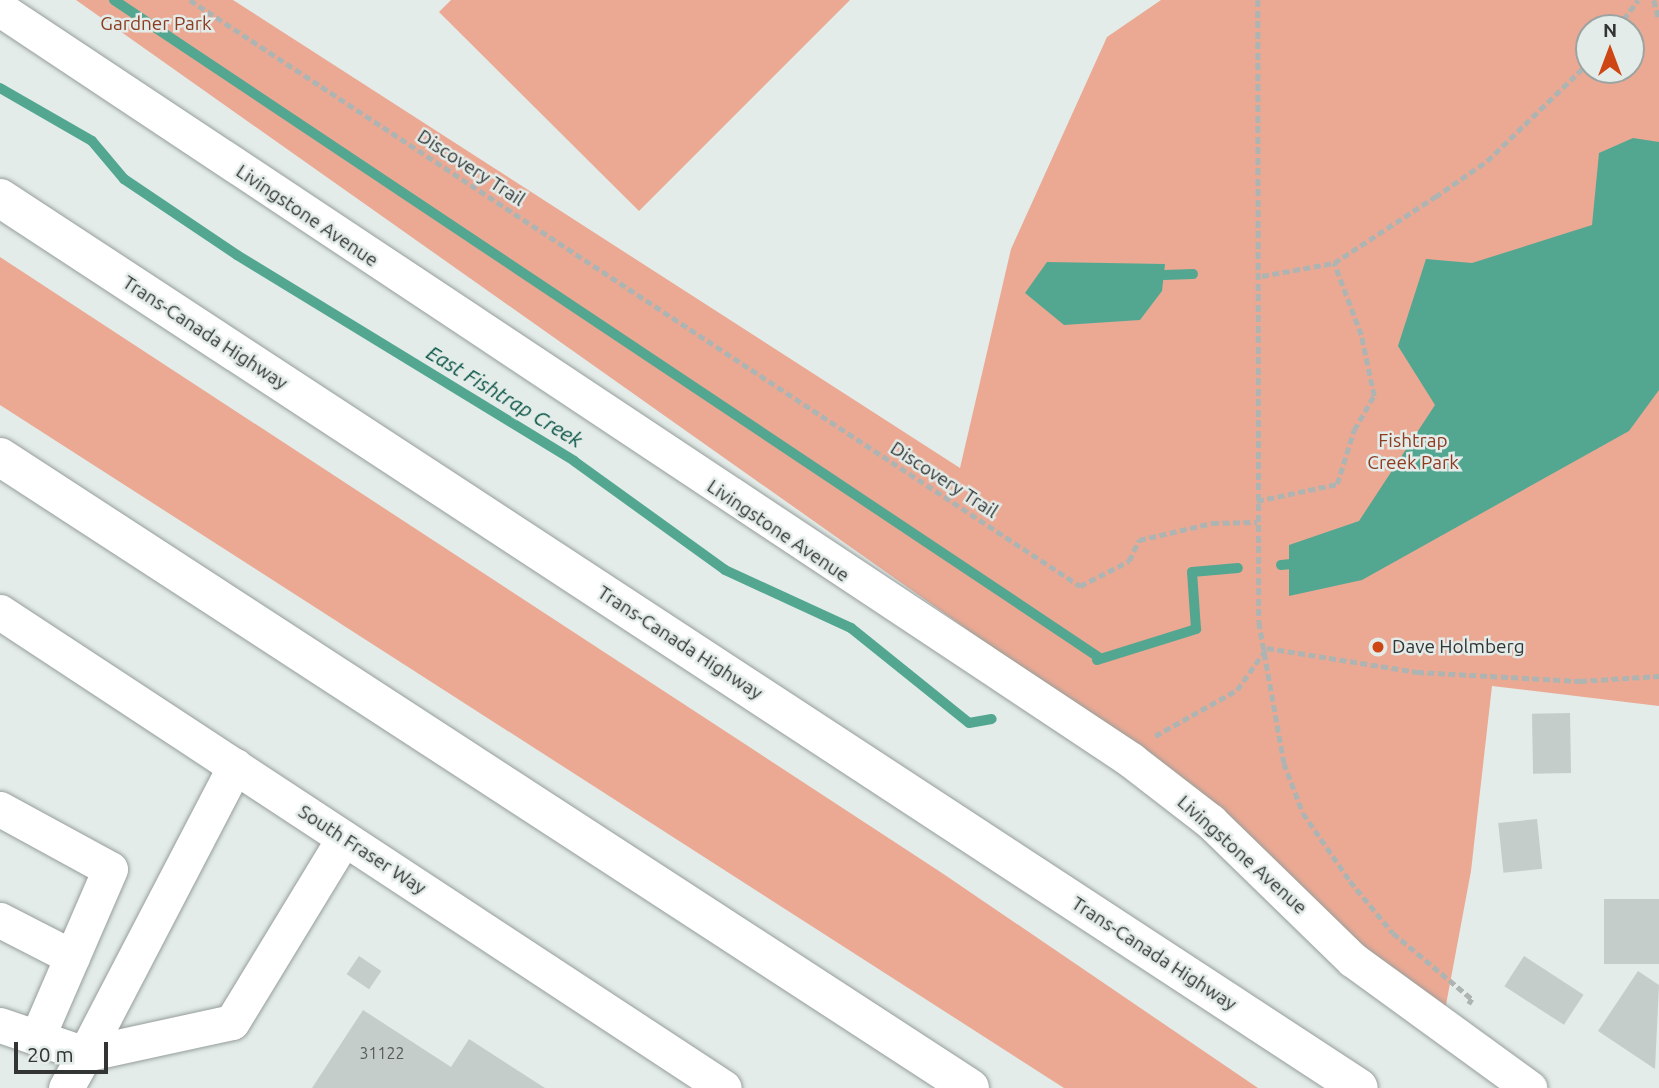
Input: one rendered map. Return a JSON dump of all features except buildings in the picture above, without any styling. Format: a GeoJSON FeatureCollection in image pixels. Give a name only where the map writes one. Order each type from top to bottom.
{"type":"FeatureCollection","features":[{"type":"Feature","properties":{"kind":"highway","name":"Trans-Canada Highway"},"geometry":{"type":"LineString","coordinates":[[0,198],[1359,1088]]}},
{"type":"Feature","properties":{"kind":"highway"},"geometry":{"type":"LineString","coordinates":[[0,457],[970,1088]]}},
{"type":"Feature","properties":{"kind":"street","name":"Livingstone Avenue"},"geometry":{"type":"LineString","coordinates":[[0,9],[1131,760],[1210,821],[1353,960],[1446,1031],[1529,1088]]}},
{"type":"Feature","properties":{"kind":"street","name":"South Fraser Way"},"geometry":{"type":"LineString","coordinates":[[0,611],[724,1088]]}},
{"type":"Feature","properties":{"kind":"street"},"geometry":{"type":"LineString","coordinates":[[66,1088],[235,766]]}},
{"type":"Feature","properties":{"kind":"street"},"geometry":{"type":"LineString","coordinates":[[0,809],[110,869],[37,1038]]}},
{"type":"Feature","properties":{"kind":"street"},"geometry":{"type":"LineString","coordinates":[[0,1025],[85,1054],[232,1022],[344,838]]}},
{"type":"Feature","properties":{"kind":"street"},"geometry":{"type":"LineString","coordinates":[[0,920],[72,957]]}},
{"type":"Feature","properties":{"kind":"path","name":"Discovery Trail"},"geometry":{"type":"LineString","coordinates":[[190,0],[1080,586],[1129,561],[1139,540],[1212,523],[1257,522]]}},
{"type":"Feature","properties":{"kind":"path"},"geometry":{"type":"LineString","coordinates":[[1258,0],[1262,275],[1257,501],[1259,622],[1267,648],[1284,764],[1303,813],[1392,933],[1472,999],[1446,1031]]}},
{"type":"Feature","properties":{"kind":"path"},"geometry":{"type":"LineString","coordinates":[[1654,0],[1659,20]]}},
{"type":"Feature","properties":{"kind":"path"},"geometry":{"type":"LineString","coordinates":[[1262,275],[1334,263],[1487,161],[1575,76]]}},
{"type":"Feature","properties":{"kind":"path"},"geometry":{"type":"LineString","coordinates":[[1257,501],[1337,484],[1354,430],[1374,396],[1362,335],[1334,263]]}},
{"type":"Feature","properties":{"kind":"path"},"geometry":{"type":"LineString","coordinates":[[1131,760],[1165,726],[1237,690],[1267,648]]}},
{"type":"Feature","properties":{"kind":"path"},"geometry":{"type":"LineString","coordinates":[[1267,648],[1417,672],[1580,681],[1659,676]]}},
{"type":"Feature","properties":{"kind":"green space","name":"Fishtrap Creek Park"},"geometry":{"type":"Polygon","coordinates":[[[76,0],[233,0],[960,468],[1011,249],[1107,37],[1161,0],[1659,0],[1659,706],[1492,686],[1471,871],[1443,1021],[1162,767],[76,0]]]}},
{"type":"Feature","properties":{"kind":"green space"},"geometry":{"type":"Polygon","coordinates":[[[451,0],[850,0],[639,211],[439,12],[451,0]]]}},
{"type":"Feature","properties":{"kind":"green space"},"geometry":{"type":"Polygon","coordinates":[[[0,257],[942,873],[1258,1088],[1064,1088],[0,405],[0,257]]]}},
{"type":"Feature","properties":{"kind":"shaded area"},"geometry":{"type":"Polygon","coordinates":[[[1633,138],[1659,142],[1659,390],[1629,431],[1362,580],[1289,596],[1289,545],[1359,521],[1435,405],[1398,346],[1426,259],[1472,263],[1592,225],[1599,153],[1633,138]]]}},
{"type":"Feature","properties":{"kind":"shaded area"},"geometry":{"type":"Polygon","coordinates":[[[1047,262],[1165,264],[1162,291],[1140,320],[1064,325],[1025,293],[1047,262]]]}},
{"type":"Feature","properties":{"kind":"waterway"},"geometry":{"type":"LineString","coordinates":[[114,0],[1100,658]]}},
{"type":"Feature","properties":{"kind":"waterway","name":"East Fishtrap Creek"},"geometry":{"type":"LineString","coordinates":[[0,88],[92,141],[124,179],[237,255],[574,461],[725,570],[851,628],[969,723],[992,719]]}},
{"type":"Feature","properties":{"kind":"waterway"},"geometry":{"type":"LineString","coordinates":[[1164,275],[1193,274]]}},
{"type":"Feature","properties":{"kind":"waterway","name":"East Fishtrap Creek"},"geometry":{"type":"LineString","coordinates":[[1281,565],[1301,563]]}},
{"type":"Feature","properties":{"kind":"waterway","name":"East Fishtrap Creek"},"geometry":{"type":"LineString","coordinates":[[1097,660],[1196,629],[1192,572],[1238,568]]}},
{"type":"Feature","properties":{"kind":"place","name":"Dave Holmberg"},"geometry":{"type":"Point","coordinates":[1378,647]}},
{"type":"Feature","properties":{"kind":"park label","name":"Gardner Park"},"geometry":{"type":"Point","coordinates":[156,24]}}]}
